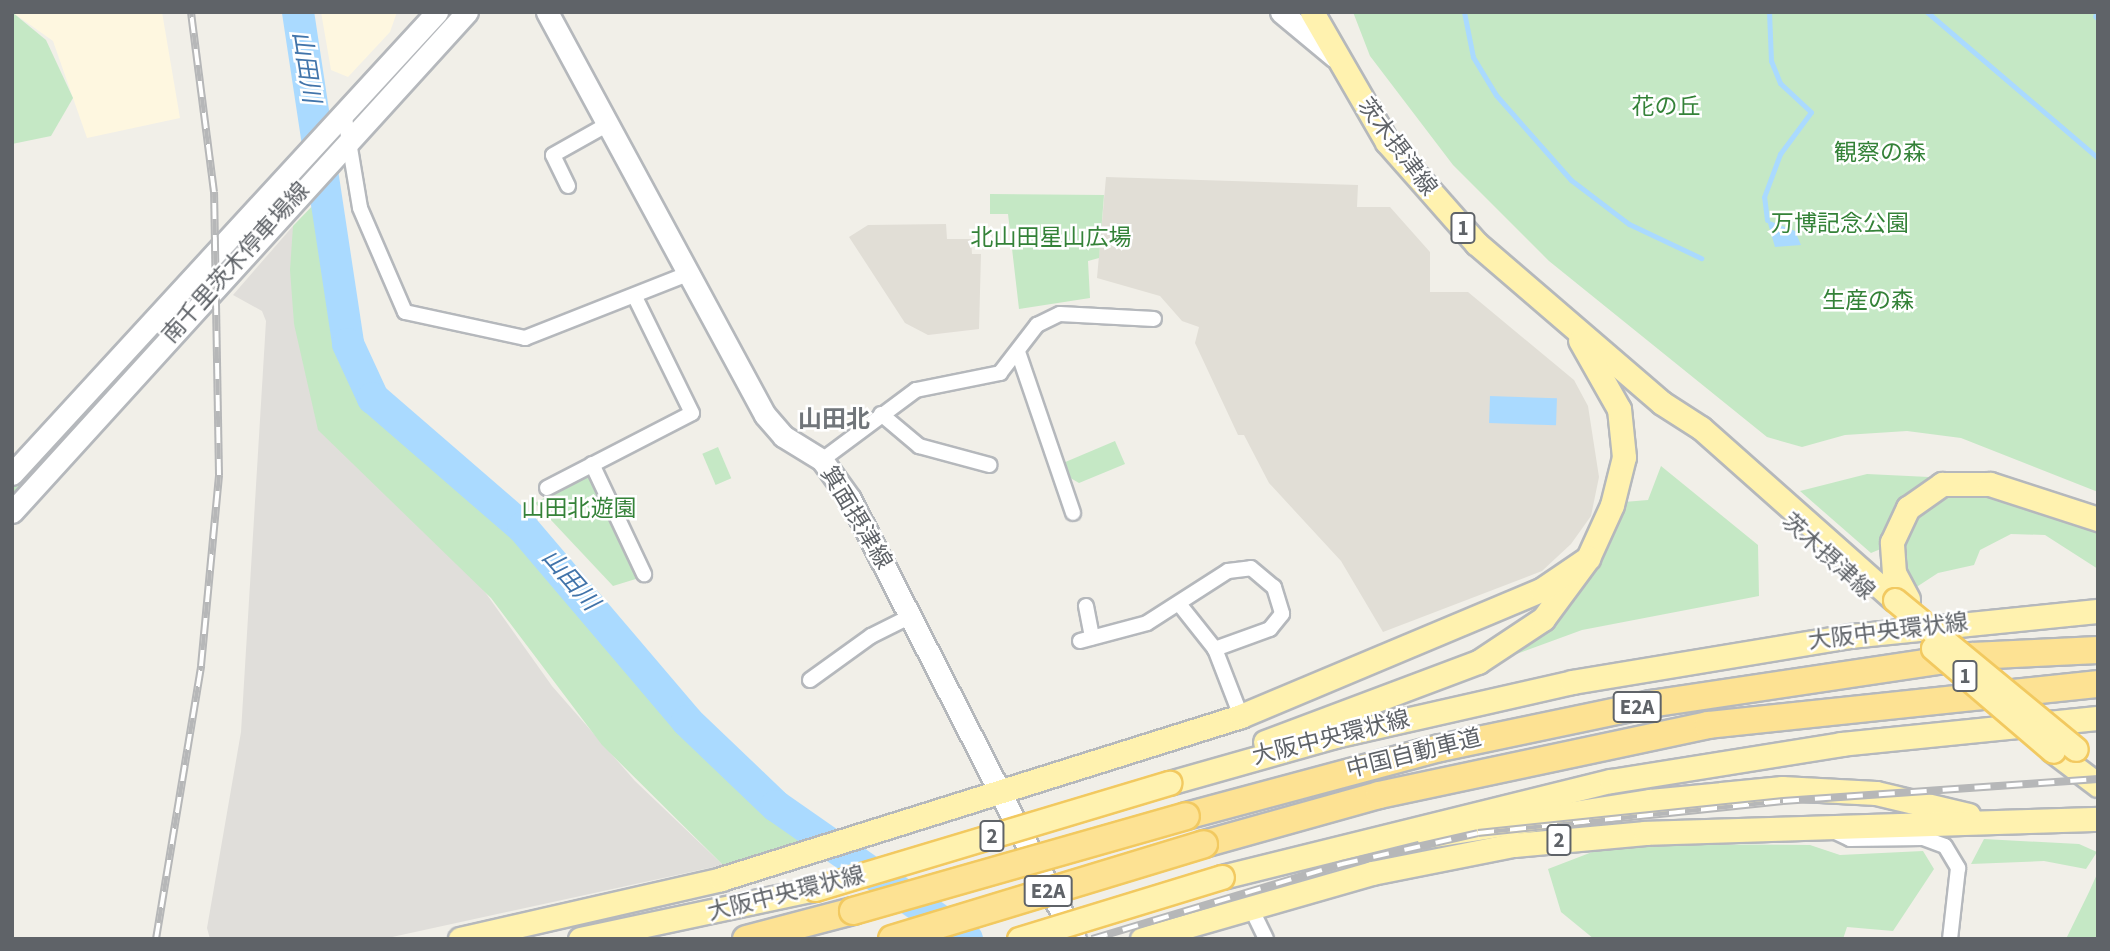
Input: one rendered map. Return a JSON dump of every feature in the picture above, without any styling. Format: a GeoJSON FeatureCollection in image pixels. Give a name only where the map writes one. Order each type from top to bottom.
{"type":"FeatureCollection","features":[{"type":"Feature","properties":{"kind":"highway","name":"中国自動車道"},"geometry":{"type":"LineString","coordinates":[[746,939],[1413,754],[1650,704],[1972,656],[2098,650]]}},
{"type":"Feature","properties":{"kind":"highway","name":"中国自動車道"},"geometry":{"type":"LineString","coordinates":[[892,939],[1204,844],[1405,789],[1708,725],[2098,684]]}},
{"type":"Feature","properties":{"kind":"main road","name":"南千里茨木停車場線"},"geometry":{"type":"LineString","coordinates":[[12,474],[310,147],[438,12]]}},
{"type":"Feature","properties":{"kind":"main road","name":"箕面摂津線"},"geometry":{"type":"LineString","coordinates":[[547,12],[610,123],[769,421],[822,460],[850,499],[998,796],[1075,939]]}},
{"type":"Feature","properties":{"kind":"main road"},"geometry":{"type":"LineString","coordinates":[[1281,12],[1335,57]]}},
{"type":"Feature","properties":{"kind":"main road","name":"茨木摂津線"},"geometry":{"type":"LineString","coordinates":[[1312,12],[1335,57],[1421,184],[1476,243],[1662,402],[1701,428],[1894,600],[2053,751],[2098,785]]}},
{"type":"Feature","properties":{"kind":"main road","name":"南千里茨木停車場線"},"geometry":{"type":"LineString","coordinates":[[12,512],[461,13]]}},
{"type":"Feature","properties":{"kind":"main road"},"geometry":{"type":"LineString","coordinates":[[1212,769],[1271,739],[1508,646],[1544,619],[1588,558],[1612,505],[1624,457],[1619,410],[1573,326]]}},
{"type":"Feature","properties":{"kind":"main road"},"geometry":{"type":"LineString","coordinates":[[1894,600],[1892,542],[1908,508],[1942,484],[2003,486],[2098,519]]}},
{"type":"Feature","properties":{"kind":"main road"},"geometry":{"type":"LineString","coordinates":[[460,939],[795,858],[998,796],[1241,716],[1541,590],[1588,558]]}},
{"type":"Feature","properties":{"kind":"main road","name":"1"},"geometry":{"type":"LineString","coordinates":[[1894,600],[1968,656],[2098,767]]}},
{"type":"Feature","properties":{"kind":"main road","name":"大阪中央環状線"},"geometry":{"type":"LineString","coordinates":[[580,939],[815,889],[1212,769],[1453,707],[1677,662],[1851,636],[2098,611]]}},
{"type":"Feature","properties":{"kind":"main road","name":"2"},"geometry":{"type":"LineString","coordinates":[[1019,939],[1289,858],[1611,781],[1841,744],[2098,719]]}},
{"type":"Feature","properties":{"kind":"main road"},"geometry":{"type":"LineString","coordinates":[[1289,858],[1638,802],[1782,788],[1885,794],[1988,821]]}},
{"type":"Feature","properties":{"kind":"main road","name":"2"},"geometry":{"type":"LineString","coordinates":[[1142,939],[1400,866],[1514,845],[1614,835],[2098,819]]}},
{"type":"Feature","properties":{"kind":"street"},"geometry":{"type":"LineString","coordinates":[[339,117],[343,147],[360,208],[405,312],[525,338],[690,273]]}},
{"type":"Feature","properties":{"kind":"street"},"geometry":{"type":"LineString","coordinates":[[568,186],[553,155],[610,123]]}},
{"type":"Feature","properties":{"kind":"street"},"geometry":{"type":"LineString","coordinates":[[547,488],[692,413],[634,295]]}},
{"type":"Feature","properties":{"kind":"street"},"geometry":{"type":"LineString","coordinates":[[822,460],[916,390],[1000,373],[1037,325],[1060,314],[1154,319]]}},
{"type":"Feature","properties":{"kind":"street"},"geometry":{"type":"LineString","coordinates":[[1018,352],[1035,418],[1073,513]]}},
{"type":"Feature","properties":{"kind":"street"},"geometry":{"type":"LineString","coordinates":[[881,414],[919,446],[990,465]]}},
{"type":"Feature","properties":{"kind":"street"},"geometry":{"type":"LineString","coordinates":[[592,464],[644,575]]}},
{"type":"Feature","properties":{"kind":"street"},"geometry":{"type":"LineString","coordinates":[[1086,606],[1086,639],[1147,623],[1180,605],[1228,572],[1251,568],[1274,587],[1282,614],[1270,629],[1215,649]]}},
{"type":"Feature","properties":{"kind":"street"},"geometry":{"type":"LineString","coordinates":[[1180,605],[1215,649],[1241,716]]}},
{"type":"Feature","properties":{"kind":"street"},"geometry":{"type":"LineString","coordinates":[[810,680],[870,636],[909,617]]}},
{"type":"Feature","properties":{"kind":"street"},"geometry":{"type":"LineString","coordinates":[[1830,829],[1859,840],[1930,838],[1956,861],[1950,939]]}},
{"type":"Feature","properties":{"kind":"street"},"geometry":{"type":"LineString","coordinates":[[1251,908],[1266,939]]}},
{"type":"Feature","properties":{"kind":"shaded area"},"geometry":{"type":"Polygon","coordinates":[[[12,12],[162,12],[180,118],[87,138],[53,41],[12,12]]]}},
{"type":"Feature","properties":{"kind":"shaded area"},"geometry":{"type":"Polygon","coordinates":[[[321,12],[397,12],[390,32],[348,77],[331,70],[321,12]]]}},
{"type":"Feature","properties":{"kind":"shaded area"},"geometry":{"type":"Polygon","coordinates":[[[1106,177],[1358,185],[1357,207],[1390,207],[1430,252],[1430,292],[1468,292],[1574,380],[1588,406],[1599,477],[1591,516],[1571,544],[1542,571],[1383,632],[1341,561],[1269,483],[1244,435],[1238,435],[1195,343],[1199,327],[1182,321],[1160,296],[1097,278],[1106,177]]]}},
{"type":"Feature","properties":{"kind":"shaded area"},"geometry":{"type":"Polygon","coordinates":[[[946,224],[947,239],[971,239],[972,254],[981,254],[979,329],[928,335],[905,323],[849,237],[868,225],[946,224]]]}},
{"type":"Feature","properties":{"kind":"shaded area"},"geometry":{"type":"Polygon","coordinates":[[[293,226],[294,324],[552,686],[635,781],[723,865],[383,939],[210,939],[207,928],[241,732],[266,321],[262,311],[233,295],[293,226]]]}},
{"type":"Feature","properties":{"kind":"green space"},"geometry":{"type":"Polygon","coordinates":[[[12,12],[46,40],[73,98],[51,136],[12,144],[12,12]]]}},
{"type":"Feature","properties":{"kind":"green space","name":"万博記念公園"},"geometry":{"type":"Polygon","coordinates":[[[1353,12],[2098,12],[2098,492],[1961,438],[1907,431],[1845,435],[1802,447],[1767,437],[1549,261],[1453,165],[1370,56],[1353,12]]]}},
{"type":"Feature","properties":{"kind":"green space","name":"北山田星山広場"},"geometry":{"type":"Polygon","coordinates":[[[990,194],[1104,195],[1099,258],[1088,261],[1090,298],[1019,309],[1008,214],[990,214],[990,194]]]}},
{"type":"Feature","properties":{"kind":"green space"},"geometry":{"type":"Polygon","coordinates":[[[318,200],[341,345],[365,401],[530,549],[665,711],[808,841],[723,865],[602,745],[491,598],[318,430],[294,324],[290,270],[293,226],[318,200]]]}},
{"type":"Feature","properties":{"kind":"green space"},"geometry":{"type":"Polygon","coordinates":[[[240,238],[241,246],[12,500],[12,487],[45,448],[240,238]]]}},
{"type":"Feature","properties":{"kind":"green space"},"geometry":{"type":"Polygon","coordinates":[[[1115,441],[1125,464],[1079,483],[1067,476],[1063,463],[1115,441]]]}},
{"type":"Feature","properties":{"kind":"green space"},"geometry":{"type":"Polygon","coordinates":[[[718,447],[731,478],[716,485],[702,454],[718,447]]]}},
{"type":"Feature","properties":{"kind":"green space"},"geometry":{"type":"Polygon","coordinates":[[[1661,466],[1758,545],[1759,596],[1582,630],[1514,655],[1561,617],[1610,545],[1624,502],[1648,500],[1661,466]]]}},
{"type":"Feature","properties":{"kind":"green space","name":"山田北遊園"},"geometry":{"type":"Polygon","coordinates":[[[592,472],[639,578],[613,586],[535,503],[592,472]]]}},
{"type":"Feature","properties":{"kind":"green space"},"geometry":{"type":"Polygon","coordinates":[[[1867,474],[1929,477],[1892,514],[1883,548],[1871,553],[1800,491],[1867,474]]]}},
{"type":"Feature","properties":{"kind":"green space"},"geometry":{"type":"Polygon","coordinates":[[[1968,491],[2009,499],[2098,533],[2098,569],[2045,535],[2011,534],[1980,550],[1974,565],[1938,573],[1915,588],[1904,569],[1903,543],[1915,516],[1943,495],[1968,491]]]}},
{"type":"Feature","properties":{"kind":"green space"},"geometry":{"type":"Polygon","coordinates":[[[1984,839],[2079,844],[2097,852],[2086,869],[2044,861],[1971,864],[1984,839]]]}},
{"type":"Feature","properties":{"kind":"green space"},"geometry":{"type":"Polygon","coordinates":[[[1613,844],[1810,845],[1840,855],[1923,851],[1934,869],[1893,931],[1847,927],[1843,939],[1594,939],[1561,912],[1548,869],[1613,844]]]}},
{"type":"Feature","properties":{"kind":"green space"},"geometry":{"type":"Polygon","coordinates":[[[2098,872],[2098,939],[2066,939],[2089,892],[2098,872]]]}},
{"type":"Feature","properties":{"kind":"water"},"geometry":{"type":"Polygon","coordinates":[[[1767,220],[1795,231],[1801,245],[1775,247],[1767,220]]]}},
{"type":"Feature","properties":{"kind":"water"},"geometry":{"type":"Polygon","coordinates":[[[1490,396],[1557,398],[1556,425],[1489,423],[1490,396]]]}},
{"type":"Feature","properties":{"kind":"waterway","name":"山田川"},"geometry":{"type":"LineString","coordinates":[[298,12],[348,344],[373,398],[523,528],[687,721],[776,806],[967,939]]}},
{"type":"Feature","properties":{"kind":"waterway"},"geometry":{"type":"LineString","coordinates":[[1464,12],[1473,57],[1496,95],[1571,180],[1629,224],[1701,258]]}},
{"type":"Feature","properties":{"kind":"waterway"},"geometry":{"type":"LineString","coordinates":[[1767,220],[1764,197],[1780,154],[1811,112],[1780,83],[1771,61],[1769,12]]}},
{"type":"Feature","properties":{"kind":"waterway"},"geometry":{"type":"LineString","coordinates":[[1927,12],[2098,158]]}},
{"type":"Feature","properties":{"kind":"waterway"},"geometry":{"type":"LineString","coordinates":[[2095,16],[2098,19]]}},
{"type":"Feature","properties":{"kind":"railway"},"geometry":{"type":"LineString","coordinates":[[156,939],[201,666],[219,475],[214,192],[191,12]]}},
{"type":"Feature","properties":{"kind":"railway"},"geometry":{"type":"LineString","coordinates":[[1092,939],[1342,864],[1478,833],[1783,801],[2098,779]]}},
{"type":"Feature","properties":{"kind":"district","name":"山田北"},"geometry":{"type":"Point","coordinates":[834,420]}},
{"type":"Feature","properties":{"kind":"park label","name":"花の丘"},"geometry":{"type":"Point","coordinates":[1666,107]}},
{"type":"Feature","properties":{"kind":"park label","name":"観察の森"},"geometry":{"type":"Point","coordinates":[1880,153]}},
{"type":"Feature","properties":{"kind":"park label","name":"生産の森"},"geometry":{"type":"Point","coordinates":[1868,301]}}]}
